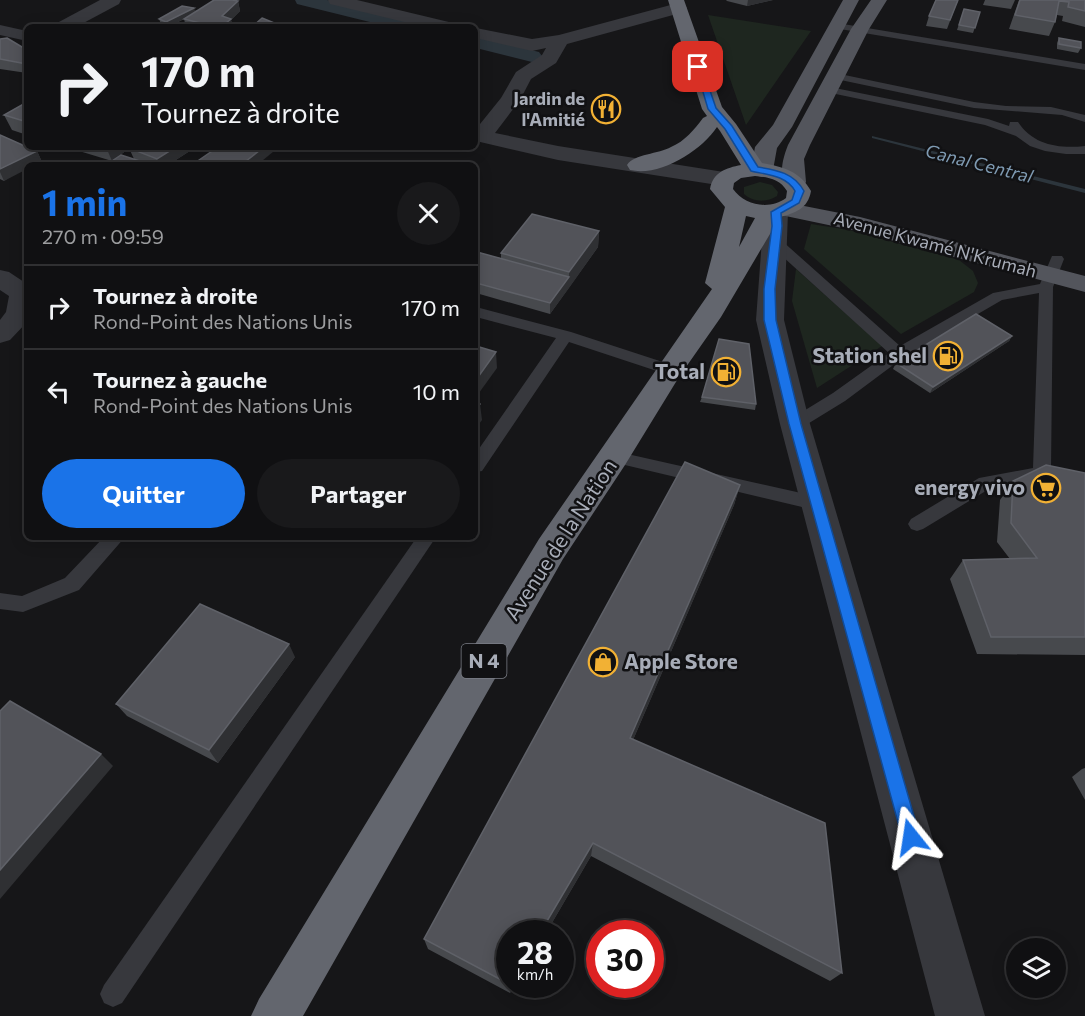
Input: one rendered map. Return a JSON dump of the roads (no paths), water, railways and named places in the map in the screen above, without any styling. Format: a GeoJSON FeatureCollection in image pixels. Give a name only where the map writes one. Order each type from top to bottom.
{"type":"FeatureCollection","features":[{"type":"Feature","properties":{"kind":"highway"},"geometry":{"type":"LineString","coordinates":[[677,4],[711,115],[726,177],[776,211]]}},
{"type":"Feature","properties":{"kind":"highway"},"geometry":{"type":"LineString","coordinates":[[638,165],[684,151],[697,141],[711,115]]}},
{"type":"Feature","properties":{"kind":"highway"},"geometry":{"type":"LineString","coordinates":[[711,115],[734,135],[758,170]]}},
{"type":"Feature","properties":{"kind":"highway"},"geometry":{"type":"LineString","coordinates":[[726,177],[758,170],[780,174],[796,184]]}},
{"type":"Feature","properties":{"kind":"highway","name":"Avenue de la Nation"},"geometry":{"type":"LineString","coordinates":[[708,317],[726,177]]}},
{"type":"Feature","properties":{"kind":"highway","name":"N 4"},"geometry":{"type":"LineString","coordinates":[[776,211],[796,201],[799,196],[796,184]]}},
{"type":"Feature","properties":{"kind":"highway","name":"Avenue de la Nation"},"geometry":{"type":"LineString","coordinates":[[276,1016],[550,549],[614,457],[669,370],[708,317],[776,211]]}},
{"type":"Feature","properties":{"kind":"main road"},"geometry":{"type":"LineString","coordinates":[[758,170],[766,147],[782,127],[851,0]]}},
{"type":"Feature","properties":{"kind":"main road"},"geometry":{"type":"LineString","coordinates":[[796,184],[793,159],[860,30],[879,0]]}},
{"type":"Feature","properties":{"kind":"main road","name":"Avenue Kwamé N'Krumah"},"geometry":{"type":"LineString","coordinates":[[796,184],[1085,285]]}},
{"type":"Feature","properties":{"kind":"main road","name":"Avenue Kwamé N'Krumah"},"geometry":{"type":"LineString","coordinates":[[776,211],[860,224],[1051,274],[1085,266]]}},
{"type":"Feature","properties":{"kind":"street"},"geometry":{"type":"LineString","coordinates":[[69,24],[113,0]]}},
{"type":"Feature","properties":{"kind":"street"},"geometry":{"type":"LineString","coordinates":[[336,0],[435,24]]}},
{"type":"Feature","properties":{"kind":"street"},"geometry":{"type":"LineString","coordinates":[[478,33],[532,45],[560,40],[677,4]]}},
{"type":"Feature","properties":{"kind":"street"},"geometry":{"type":"LineString","coordinates":[[0,30],[24,35]]}},
{"type":"Feature","properties":{"kind":"street"},"geometry":{"type":"LineString","coordinates":[[560,40],[549,59],[523,76],[510,100],[478,136],[558,153],[726,177]]}},
{"type":"Feature","properties":{"kind":"street"},"geometry":{"type":"LineString","coordinates":[[558,153],[627,174],[726,177]]}},
{"type":"Feature","properties":{"kind":"street"},"geometry":{"type":"LineString","coordinates":[[776,211],[770,320],[795,424],[960,1016]]}},
{"type":"Feature","properties":{"kind":"street"},"geometry":{"type":"LineString","coordinates":[[0,278],[23,293],[22,309],[15,323],[0,334]]}},
{"type":"Feature","properties":{"kind":"lane"},"geometry":{"type":"LineString","coordinates":[[837,26],[1085,68]]}},
{"type":"Feature","properties":{"kind":"lane"},"geometry":{"type":"LineString","coordinates":[[832,83],[993,108],[1061,111],[1085,119]]}},
{"type":"Feature","properties":{"kind":"lane"},"geometry":{"type":"LineString","coordinates":[[832,83],[988,122],[1019,133]]}},
{"type":"Feature","properties":{"kind":"lane"},"geometry":{"type":"LineString","coordinates":[[1029,110],[1018,114],[1014,120],[1014,126],[1019,133],[1028,140],[1085,162]]}},
{"type":"Feature","properties":{"kind":"lane"},"geometry":{"type":"LineString","coordinates":[[1055,149],[1085,150]]}},
{"type":"Feature","properties":{"kind":"lane"},"geometry":{"type":"LineString","coordinates":[[776,243],[899,353]]}},
{"type":"Feature","properties":{"kind":"lane"},"geometry":{"type":"LineString","coordinates":[[795,424],[839,397],[899,353],[998,296],[1051,274],[1042,473]]}},
{"type":"Feature","properties":{"kind":"lane"},"geometry":{"type":"LineString","coordinates":[[478,313],[566,335],[669,370]]}},
{"type":"Feature","properties":{"kind":"lane"},"geometry":{"type":"LineString","coordinates":[[478,463],[566,335]]}},
{"type":"Feature","properties":{"kind":"lane"},"geometry":{"type":"LineString","coordinates":[[614,457],[819,504]]}},
{"type":"Feature","properties":{"kind":"lane"},"geometry":{"type":"LineString","coordinates":[[916,524],[985,483],[1042,473],[1085,491]]}},
{"type":"Feature","properties":{"kind":"lane"},"geometry":{"type":"LineString","coordinates":[[0,601],[23,604],[72,584],[113,540]]}},
{"type":"Feature","properties":{"kind":"lane"},"geometry":{"type":"LineString","coordinates":[[113,994],[425,540]]}},
{"type":"Feature","properties":{"kind":"waterway","name":"Canal Central"},"geometry":{"type":"LineString","coordinates":[[304,0],[402,24]]}},
{"type":"Feature","properties":{"kind":"waterway","name":"Canal Central"},"geometry":{"type":"LineString","coordinates":[[478,42],[532,56]]}},
{"type":"Feature","properties":{"kind":"waterway","name":"Canal Central"},"geometry":{"type":"LineString","coordinates":[[874,137],[1085,191]]}},
{"type":"Feature","properties":{"kind":"place","name":"Jardin de l'Amitié"},"geometry":{"type":"Point","coordinates":[606,109]}},
{"type":"Feature","properties":{"kind":"place","name":"Station shel"},"geometry":{"type":"Point","coordinates":[948,356]}},
{"type":"Feature","properties":{"kind":"place","name":"Total"},"geometry":{"type":"Point","coordinates":[726,372]}},
{"type":"Feature","properties":{"kind":"place","name":"energy vivo"},"geometry":{"type":"Point","coordinates":[1046,488]}},
{"type":"Feature","properties":{"kind":"place","name":"Apple Store"},"geometry":{"type":"Point","coordinates":[603,662]}}]}
